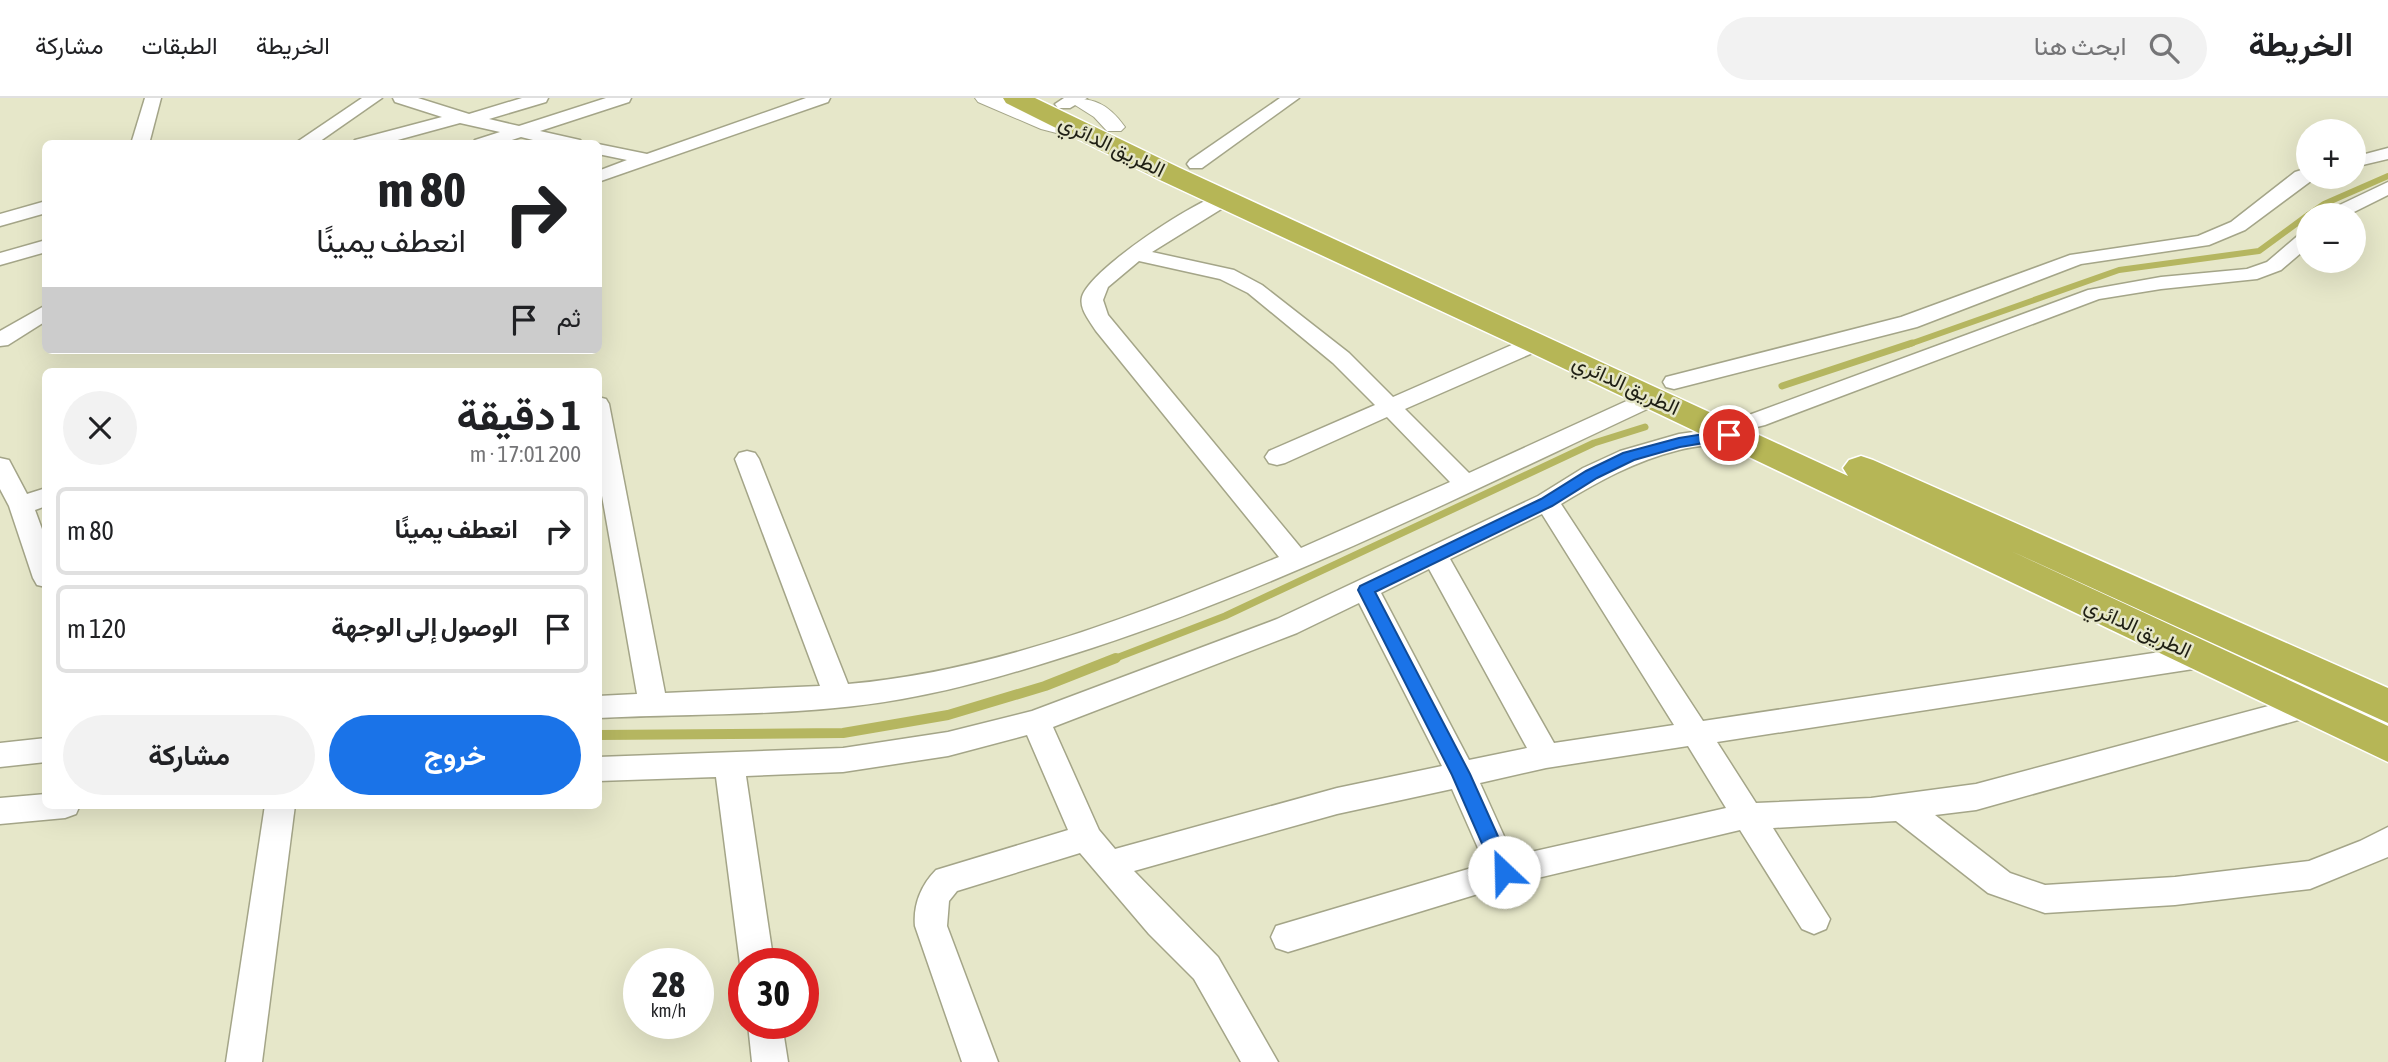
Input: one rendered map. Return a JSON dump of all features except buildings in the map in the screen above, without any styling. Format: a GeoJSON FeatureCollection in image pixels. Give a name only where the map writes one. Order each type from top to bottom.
{"type":"FeatureCollection","features":[{"type":"Feature","properties":{"kind":"highway","name":"الطريق الدائري"},"geometry":{"type":"LineString","coordinates":[[1015,98],[1196,164],[1743,427],[2388,706]]}},
{"type":"Feature","properties":{"kind":"highway","name":"الطريق الدائري"},"geometry":{"type":"LineString","coordinates":[[1069,99],[1105,132],[1224,199],[1536,343],[1663,390]]}},
{"type":"Feature","properties":{"kind":"highway","name":"الطريق الدائري"},"geometry":{"type":"LineString","coordinates":[[1743,427],[2200,657],[2388,745]]}},
{"type":"Feature","properties":{"kind":"street"},"geometry":{"type":"LineString","coordinates":[[141,140],[153,98]]}},
{"type":"Feature","properties":{"kind":"street"},"geometry":{"type":"LineString","coordinates":[[309,140],[374,98]]}},
{"type":"Feature","properties":{"kind":"street"},"geometry":{"type":"LineString","coordinates":[[401,98],[465,118],[555,140]]}},
{"type":"Feature","properties":{"kind":"street"},"geometry":{"type":"LineString","coordinates":[[377,140],[540,98]]}},
{"type":"Feature","properties":{"kind":"street"},"geometry":{"type":"LineString","coordinates":[[493,140],[623,98]]}},
{"type":"Feature","properties":{"kind":"street"},"geometry":{"type":"LineString","coordinates":[[602,176],[822,98]]}},
{"type":"Feature","properties":{"kind":"street"},"geometry":{"type":"LineString","coordinates":[[985,98],[1035,120],[1105,132]]}},
{"type":"Feature","properties":{"kind":"street"},"geometry":{"type":"LineString","coordinates":[[1196,164],[1290,98]]}},
{"type":"Feature","properties":{"kind":"street"},"geometry":{"type":"LineString","coordinates":[[602,150],[647,159]]}},
{"type":"Feature","properties":{"kind":"street"},"geometry":{"type":"LineString","coordinates":[[2366,159],[2388,153]]}},
{"type":"Feature","properties":{"kind":"street"},"geometry":{"type":"LineString","coordinates":[[602,707],[751,703],[838,696],[942,680],[1048,651],[1191,602],[1297,561],[1663,390],[1909,322],[2077,259],[2202,241],[2238,226],[2296,180]]}},
{"type":"Feature","properties":{"kind":"street"},"geometry":{"type":"LineString","coordinates":[[2358,203],[2388,188]]}},
{"type":"Feature","properties":{"kind":"street"},"geometry":{"type":"LineString","coordinates":[[1224,199],[1135,254],[1103,279],[1093,296],[1094,310],[1104,326],[1297,561]]}},
{"type":"Feature","properties":{"kind":"street"},"geometry":{"type":"LineString","coordinates":[[0,220],[42,208]]}},
{"type":"Feature","properties":{"kind":"street"},"geometry":{"type":"LineString","coordinates":[[0,260],[42,247]]}},
{"type":"Feature","properties":{"kind":"street"},"geometry":{"type":"LineString","coordinates":[[602,769],[843,760],[948,744],[1036,721],[1287,626],[1546,502],[1592,474],[1629,457],[1743,427],[2095,294],[2161,283],[2218,280],[2250,275],[2274,266],[2296,247]]}},
{"type":"Feature","properties":{"kind":"street"},"geometry":{"type":"LineString","coordinates":[[1135,254],[1227,274],[1255,289],[1341,358],[1465,483]]}},
{"type":"Feature","properties":{"kind":"street"},"geometry":{"type":"LineString","coordinates":[[0,340],[42,314]]}},
{"type":"Feature","properties":{"kind":"street"},"geometry":{"type":"LineString","coordinates":[[1277,457],[1536,343]]}},
{"type":"Feature","properties":{"kind":"street"},"geometry":{"type":"LineString","coordinates":[[602,426],[653,704]]}},
{"type":"Feature","properties":{"kind":"street"},"geometry":{"type":"LineString","coordinates":[[747,458],[838,696]]}},
{"type":"Feature","properties":{"kind":"street"},"geometry":{"type":"LineString","coordinates":[[0,466],[21,506],[42,566]]}},
{"type":"Feature","properties":{"kind":"street"},"geometry":{"type":"LineString","coordinates":[[21,506],[42,498]]}},
{"type":"Feature","properties":{"kind":"street"},"geometry":{"type":"LineString","coordinates":[[1546,502],[1814,919]]}},
{"type":"Feature","properties":{"kind":"street"},"geometry":{"type":"LineString","coordinates":[[1435,556],[1546,756]]}},
{"type":"Feature","properties":{"kind":"street"},"geometry":{"type":"LineString","coordinates":[[1366,590],[1461,774],[1504,872]]}},
{"type":"Feature","properties":{"kind":"street"},"geometry":{"type":"LineString","coordinates":[[1108,865],[1337,801],[1546,756],[2200,657]]}},
{"type":"Feature","properties":{"kind":"street"},"geometry":{"type":"LineString","coordinates":[[1288,937],[1504,872],[1746,816],[1871,811],[1976,797],[2306,707]]}},
{"type":"Feature","properties":{"kind":"street"},"geometry":{"type":"LineString","coordinates":[[1036,721],[1087,838],[1160,924],[1206,968],[1260,1062]]}},
{"type":"Feature","properties":{"kind":"street"},"geometry":{"type":"LineString","coordinates":[[0,755],[42,750]]}},
{"type":"Feature","properties":{"kind":"street"},"geometry":{"type":"LineString","coordinates":[[729,763],[755,948]]}},
{"type":"Feature","properties":{"kind":"street"},"geometry":{"type":"LineString","coordinates":[[0,811],[42,807]]}},
{"type":"Feature","properties":{"kind":"street"},"geometry":{"type":"LineString","coordinates":[[1901,807],[1999,883],[2045,899],[2175,891],[2310,875],[2371,851],[2388,841]]}},
{"type":"Feature","properties":{"kind":"street"},"geometry":{"type":"LineString","coordinates":[[244,1062],[278,809]]}},
{"type":"Feature","properties":{"kind":"street"},"geometry":{"type":"LineString","coordinates":[[980,1062],[931,926],[933,898],[947,880],[1087,838]]}},
{"type":"Feature","properties":{"kind":"street"},"geometry":{"type":"LineString","coordinates":[[767,1039],[770,1062]]}},
{"type":"Feature","properties":{"kind":"waterway"},"geometry":{"type":"LineString","coordinates":[[1907,345],[2119,270],[2259,251],[2324,204],[2388,176]]}},
{"type":"Feature","properties":{"kind":"waterway"},"geometry":{"type":"LineString","coordinates":[[1782,386],[1912,343]]}},
{"type":"Feature","properties":{"kind":"waterway"},"geometry":{"type":"LineString","coordinates":[[1111,660],[1225,616],[1594,443],[1645,427]]}},
{"type":"Feature","properties":{"kind":"waterway"},"geometry":{"type":"LineString","coordinates":[[602,735],[843,733],[948,715],[1045,686],[1116,658]]}},
{"type":"Feature","properties":{"kind":"route"},"geometry":{"type":"LineString","coordinates":[[1504,872],[1461,774],[1366,590],[1546,502],[1592,474],[1629,457],[1679,442],[1729,435]]}}]}
